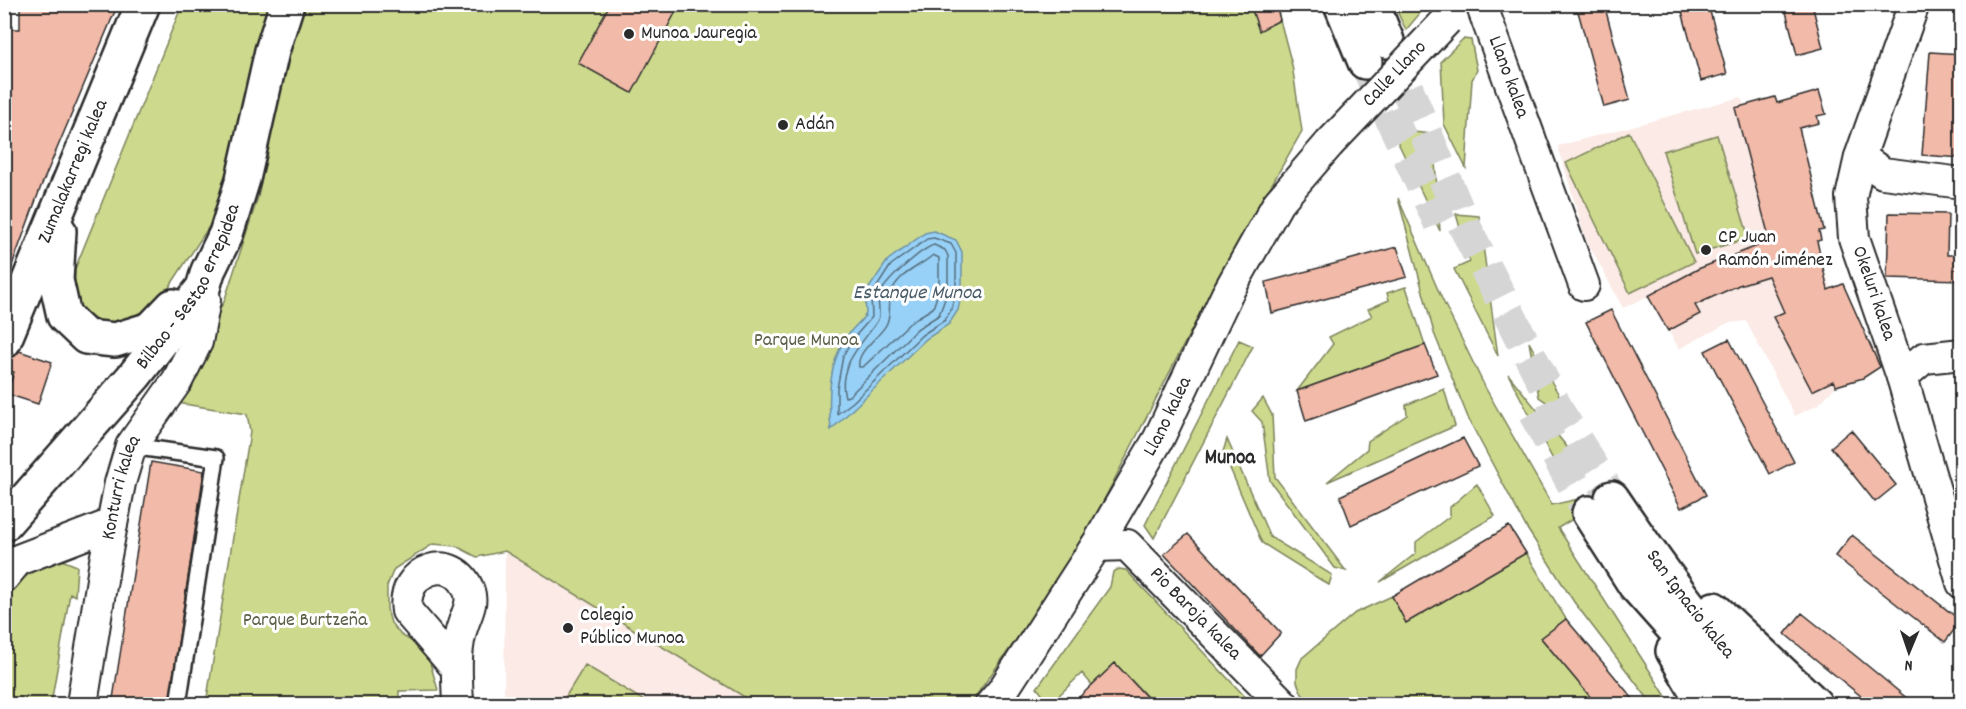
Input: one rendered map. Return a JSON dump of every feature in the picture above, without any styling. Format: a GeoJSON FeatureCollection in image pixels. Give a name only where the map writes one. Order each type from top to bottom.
{"type":"FeatureCollection","features":[{"type":"Feature","properties":{"kind":"main road","name":"Zumalakarregi kalea"},"geometry":{"type":"LineString","coordinates":[[4,341],[143,4]]}},
{"type":"Feature","properties":{"kind":"main road","name":"Bilbao - Sestao errepidea"},"geometry":{"type":"LineString","coordinates":[[4,524],[135,375],[205,280],[226,234],[243,179],[272,51],[287,4]]}},
{"type":"Feature","properties":{"kind":"main road"},"geometry":{"type":"LineString","coordinates":[[1341,4],[1376,51],[1372,4]]}},
{"type":"Feature","properties":{"kind":"main road"},"geometry":{"type":"LineString","coordinates":[[60,206],[56,280],[64,316],[86,337],[115,340],[151,329],[205,280]]}},
{"type":"Feature","properties":{"kind":"main road"},"geometry":{"type":"LineString","coordinates":[[1610,511],[1815,705]]}},
{"type":"Feature","properties":{"kind":"main road","name":"San Ignacio kalea"},"geometry":{"type":"LineString","coordinates":[[1610,511],[1635,585],[1741,705]]}},
{"type":"Feature","properties":{"kind":"main road","name":"San Ignacio kalea"},"geometry":{"type":"LineString","coordinates":[[1610,511],[1711,636],[1774,705]]}},
{"type":"Feature","properties":{"kind":"main road"},"geometry":{"type":"LineString","coordinates":[[1635,585],[1697,692],[1709,705]]}},
{"type":"Feature","properties":{"kind":"street","name":"Llano kalea"},"geometry":{"type":"LineString","coordinates":[[1481,4],[1584,285]]}},
{"type":"Feature","properties":{"kind":"street","name":"Okeluri kalea"},"geometry":{"type":"LineString","coordinates":[[1914,4],[1860,157],[1851,197],[1854,238],[1902,377],[1962,583]]}},
{"type":"Feature","properties":{"kind":"street","name":"Calle Llano"},"geometry":{"type":"LineString","coordinates":[[1329,144],[1454,12]]}},
{"type":"Feature","properties":{"kind":"street","name":"Llano kalea"},"geometry":{"type":"LineString","coordinates":[[1004,700],[1159,438],[1227,294],[1278,204],[1329,144]]}},
{"type":"Feature","properties":{"kind":"street"},"geometry":{"type":"LineString","coordinates":[[1860,157],[1883,173],[1962,183]]}},
{"type":"Feature","properties":{"kind":"street","name":"Konturri kalea"},"geometry":{"type":"LineString","coordinates":[[82,705],[112,524],[131,446],[177,381],[197,342],[205,300],[205,280]]}},
{"type":"Feature","properties":{"kind":"street"},"geometry":{"type":"LineString","coordinates":[[1902,377],[1924,358],[1962,354]]}},
{"type":"Feature","properties":{"kind":"street"},"geometry":{"type":"LineString","coordinates":[[4,577],[18,560],[112,524]]}},
{"type":"Feature","properties":{"kind":"street"},"geometry":{"type":"LineString","coordinates":[[64,541],[92,550],[105,561]]}},
{"type":"Feature","properties":{"kind":"street","name":"Pio Baroja kalea"},"geometry":{"type":"LineString","coordinates":[[1096,546],[1127,545],[1283,705]]}},
{"type":"Feature","properties":{"kind":"street"},"geometry":{"type":"LineString","coordinates":[[456,668],[458,705]]}},
{"type":"Feature","properties":{"kind":"lane"},"geometry":{"type":"LineString","coordinates":[[131,446],[216,458],[178,705]]}},
{"type":"Feature","properties":{"kind":"shaded area","name":"CP Juan Ramón Jiménez"},"geometry":{"type":"Polygon","coordinates":[[[1819,91],[1826,114],[1818,116],[1819,123],[1800,128],[1824,230],[1819,231],[1821,240],[1817,241],[1821,259],[1819,260],[1832,289],[1843,284],[1872,348],[1877,347],[1884,363],[1863,378],[1836,386],[1819,404],[1795,416],[1746,321],[1728,323],[1679,349],[1648,296],[1623,308],[1585,237],[1558,146],[1741,97],[1744,106],[1775,97],[1778,103],[1819,91]]]}},
{"type":"Feature","properties":{"kind":"shaded area","name":"Colegio Público Munoa"},"geometry":{"type":"Polygon","coordinates":[[[505,551],[756,704],[504,704],[505,551]]]}},
{"type":"Feature","properties":{"kind":"green space"},"geometry":{"type":"Polygon","coordinates":[[[182,5],[268,5],[236,145],[212,222],[151,315],[105,326],[82,309],[76,297],[75,269],[182,5]]]}},
{"type":"Feature","properties":{"kind":"green space","name":"Parque Munoa"},"geometry":{"type":"Polygon","coordinates":[[[303,5],[1276,5],[1292,65],[1302,131],[1214,286],[1089,529],[1060,579],[970,704],[756,704],[505,551],[477,557],[456,546],[433,544],[394,569],[387,586],[387,609],[391,623],[401,635],[413,642],[428,656],[438,690],[399,691],[399,704],[206,704],[250,432],[247,414],[177,403],[192,388],[200,366],[204,334],[224,302],[258,197],[287,57],[303,5]]]}},
{"type":"Feature","properties":{"kind":"green space"},"geometry":{"type":"Polygon","coordinates":[[[1394,5],[1427,5],[1406,30],[1394,5]]]}},
{"type":"Feature","properties":{"kind":"green space"},"geometry":{"type":"Polygon","coordinates":[[[1463,39],[1471,40],[1477,70],[1472,80],[1466,168],[1444,124],[1441,61],[1463,39]]]}},
{"type":"Feature","properties":{"kind":"green space"},"geometry":{"type":"Polygon","coordinates":[[[1392,130],[1433,134],[1440,231],[1392,130]]]}},
{"type":"Feature","properties":{"kind":"green space"},"geometry":{"type":"Polygon","coordinates":[[[1629,132],[1694,262],[1630,293],[1566,163],[1629,132]]]}},
{"type":"Feature","properties":{"kind":"green space"},"geometry":{"type":"Polygon","coordinates":[[[1717,135],[1749,238],[1695,254],[1663,151],[1717,135]]]}},
{"type":"Feature","properties":{"kind":"green space"},"geometry":{"type":"Polygon","coordinates":[[[1398,198],[1442,299],[1486,389],[1552,505],[1622,489],[1558,528],[1671,704],[1652,704],[1574,602],[1526,527],[1469,420],[1434,333],[1398,198]]]}},
{"type":"Feature","properties":{"kind":"green space"},"geometry":{"type":"Polygon","coordinates":[[[1456,214],[1479,216],[1498,356],[1454,269],[1470,262],[1456,214]]]}},
{"type":"Feature","properties":{"kind":"green space"},"geometry":{"type":"Polygon","coordinates":[[[1406,287],[1425,345],[1297,391],[1333,344],[1329,337],[1372,316],[1368,309],[1389,300],[1387,293],[1406,287]]]}},
{"type":"Feature","properties":{"kind":"green space"},"geometry":{"type":"Polygon","coordinates":[[[1239,340],[1253,346],[1154,538],[1145,525],[1239,340]]]}},
{"type":"Feature","properties":{"kind":"green space"},"geometry":{"type":"Polygon","coordinates":[[[1529,342],[1573,420],[1539,397],[1529,342]]]}},
{"type":"Feature","properties":{"kind":"green space"},"geometry":{"type":"Polygon","coordinates":[[[1508,374],[1567,447],[1558,469],[1508,374]]]}},
{"type":"Feature","properties":{"kind":"green space"},"geometry":{"type":"Polygon","coordinates":[[[1444,389],[1455,426],[1327,482],[1367,449],[1368,441],[1407,415],[1406,405],[1444,389]]]}},
{"type":"Feature","properties":{"kind":"green space"},"geometry":{"type":"Polygon","coordinates":[[[1263,398],[1272,415],[1275,477],[1346,571],[1335,568],[1270,481],[1262,422],[1252,411],[1263,398]]]}},
{"type":"Feature","properties":{"kind":"green space"},"geometry":{"type":"Polygon","coordinates":[[[1227,439],[1270,537],[1332,575],[1329,585],[1262,543],[1223,452],[1227,439]]]}},
{"type":"Feature","properties":{"kind":"green space"},"geometry":{"type":"Polygon","coordinates":[[[1477,484],[1495,516],[1380,582],[1416,553],[1416,542],[1450,516],[1450,507],[1477,484]]]}},
{"type":"Feature","properties":{"kind":"green space"},"geometry":{"type":"Polygon","coordinates":[[[1526,553],[1566,619],[1541,638],[1597,704],[1312,704],[1302,694],[1297,682],[1297,669],[1302,658],[1355,613],[1392,596],[1406,623],[1526,553]]]}},
{"type":"Feature","properties":{"kind":"green space"},"geometry":{"type":"Polygon","coordinates":[[[59,559],[77,566],[75,596],[70,593],[51,704],[5,704],[4,599],[19,581],[40,567],[59,559]]]}},
{"type":"Feature","properties":{"kind":"green space"},"geometry":{"type":"Polygon","coordinates":[[[1119,569],[1126,570],[1252,704],[1154,704],[1115,663],[1092,685],[1082,673],[1050,704],[1037,688],[1110,587],[1113,572],[1119,569]]]}},
{"type":"Feature","properties":{"kind":"green space"},"geometry":{"type":"Polygon","coordinates":[[[585,665],[646,702],[645,704],[561,704],[585,665]]]}},
{"type":"Feature","properties":{"kind":"water","name":"Estanque Munoa"},"geometry":{"type":"Polygon","coordinates":[[[934,231],[956,240],[962,252],[962,292],[958,310],[949,324],[926,339],[831,430],[830,383],[835,360],[845,339],[866,314],[865,294],[888,260],[925,233],[934,231]]]}},
{"type":"Feature","properties":{"kind":"building"},"geometry":{"type":"Polygon","coordinates":[[[20,4],[118,4],[40,189],[7,279],[4,279],[4,192],[10,177],[4,174],[4,139],[12,116],[4,113],[4,56],[9,29],[20,29],[20,4]]]}},
{"type":"Feature","properties":{"kind":"building","name":"Munoa Jauregia"},"geometry":{"type":"Polygon","coordinates":[[[610,4],[680,4],[632,93],[578,63],[610,4]]]}},
{"type":"Feature","properties":{"kind":"building"},"geometry":{"type":"Polygon","coordinates":[[[1250,4],[1276,4],[1280,20],[1259,31],[1250,4]]]}},
{"type":"Feature","properties":{"kind":"building"},"geometry":{"type":"Polygon","coordinates":[[[1576,4],[1604,4],[1630,100],[1604,107],[1576,4]]]}},
{"type":"Feature","properties":{"kind":"building"},"geometry":{"type":"Polygon","coordinates":[[[1680,4],[1708,4],[1727,74],[1701,81],[1680,4]]]}},
{"type":"Feature","properties":{"kind":"building"},"geometry":{"type":"Polygon","coordinates":[[[1784,4],[1812,4],[1823,48],[1797,55],[1784,4]]]}},
{"type":"Feature","properties":{"kind":"building"},"geometry":{"type":"Polygon","coordinates":[[[1930,52],[1962,54],[1962,158],[1922,155],[1930,52]]]}},
{"type":"Feature","properties":{"kind":"building"},"geometry":{"type":"Polygon","coordinates":[[[1819,91],[1826,114],[1817,116],[1819,123],[1799,128],[1824,230],[1819,231],[1821,240],[1817,241],[1828,290],[1843,284],[1880,367],[1863,378],[1836,386],[1833,381],[1812,391],[1773,317],[1784,312],[1768,276],[1739,285],[1695,305],[1700,314],[1668,331],[1648,296],[1698,269],[1770,241],[1735,108],[1775,97],[1777,103],[1819,91]]]}},
{"type":"Feature","properties":{"kind":"building"},"geometry":{"type":"Polygon","coordinates":[[[1889,213],[1948,214],[1947,255],[1962,255],[1962,280],[1887,278],[1889,213]]]}},
{"type":"Feature","properties":{"kind":"building"},"geometry":{"type":"Polygon","coordinates":[[[1397,247],[1407,277],[1272,313],[1266,282],[1397,247]]]}},
{"type":"Feature","properties":{"kind":"building"},"geometry":{"type":"Polygon","coordinates":[[[1611,310],[1706,495],[1681,508],[1586,322],[1611,310]]]}},
{"type":"Feature","properties":{"kind":"building"},"geometry":{"type":"Polygon","coordinates":[[[1729,339],[1794,462],[1770,474],[1705,351],[1729,339]]]}},
{"type":"Feature","properties":{"kind":"building"},"geometry":{"type":"Polygon","coordinates":[[[1425,345],[1437,374],[1306,421],[1297,391],[1425,345]]]}},
{"type":"Feature","properties":{"kind":"building"},"geometry":{"type":"Polygon","coordinates":[[[19,351],[52,362],[38,404],[7,394],[14,372],[4,370],[4,359],[15,356],[19,351]]]}},
{"type":"Feature","properties":{"kind":"building"},"geometry":{"type":"Polygon","coordinates":[[[1851,430],[1896,485],[1875,502],[1831,447],[1851,430]]]}},
{"type":"Feature","properties":{"kind":"building"},"geometry":{"type":"Polygon","coordinates":[[[1463,438],[1478,466],[1351,525],[1340,496],[1463,438]]]}},
{"type":"Feature","properties":{"kind":"building"},"geometry":{"type":"Polygon","coordinates":[[[151,462],[204,471],[169,705],[112,705],[151,462]]]}},
{"type":"Feature","properties":{"kind":"building"},"geometry":{"type":"Polygon","coordinates":[[[1509,526],[1526,553],[1406,623],[1392,596],[1509,526]]]}},
{"type":"Feature","properties":{"kind":"building"},"geometry":{"type":"Polygon","coordinates":[[[1188,534],[1281,633],[1260,656],[1164,554],[1188,534]]]}},
{"type":"Feature","properties":{"kind":"building"},"geometry":{"type":"Polygon","coordinates":[[[1852,535],[1961,621],[1945,642],[1835,556],[1852,535]]]}},
{"type":"Feature","properties":{"kind":"building"},"geometry":{"type":"Polygon","coordinates":[[[1802,613],[1915,705],[1872,705],[1809,654],[1785,634],[1802,613]]]}},
{"type":"Feature","properties":{"kind":"building"},"geometry":{"type":"Polygon","coordinates":[[[1566,619],[1638,705],[1597,705],[1541,638],[1566,619]]]}},
{"type":"Feature","properties":{"kind":"building"},"geometry":{"type":"Polygon","coordinates":[[[1115,663],[1154,705],[1071,705],[1092,685],[1115,663]]]}},
{"type":"Feature","properties":{"kind":"tunnel"},"geometry":{"type":"LineString","coordinates":[[1388,43],[1464,225],[1560,415],[1612,498]]}},
{"type":"Feature","properties":{"kind":"tunnel"},"geometry":{"type":"LineString","coordinates":[[1367,66],[1440,223]]}},
{"type":"Feature","properties":{"kind":"tunnel"},"geometry":{"type":"LineString","coordinates":[[1534,412],[1589,513]]}},
{"type":"Feature","properties":{"kind":"place","name":"Munoa Jauregia"},"geometry":{"type":"Point","coordinates":[629,34]}},
{"type":"Feature","properties":{"kind":"place","name":"Adán"},"geometry":{"type":"Point","coordinates":[783,125]}},
{"type":"Feature","properties":{"kind":"place","name":"CP Juan Ramón Jiménez"},"geometry":{"type":"Point","coordinates":[1706,250]}},
{"type":"Feature","properties":{"kind":"place","name":"Colegio Público Munoa"},"geometry":{"type":"Point","coordinates":[568,628]}},
{"type":"Feature","properties":{"kind":"district","name":"Munoa"},"geometry":{"type":"Point","coordinates":[1230,459]}},
{"type":"Feature","properties":{"kind":"park label","name":"Parque Burtzeña"},"geometry":{"type":"Point","coordinates":[305,621]}}]}
